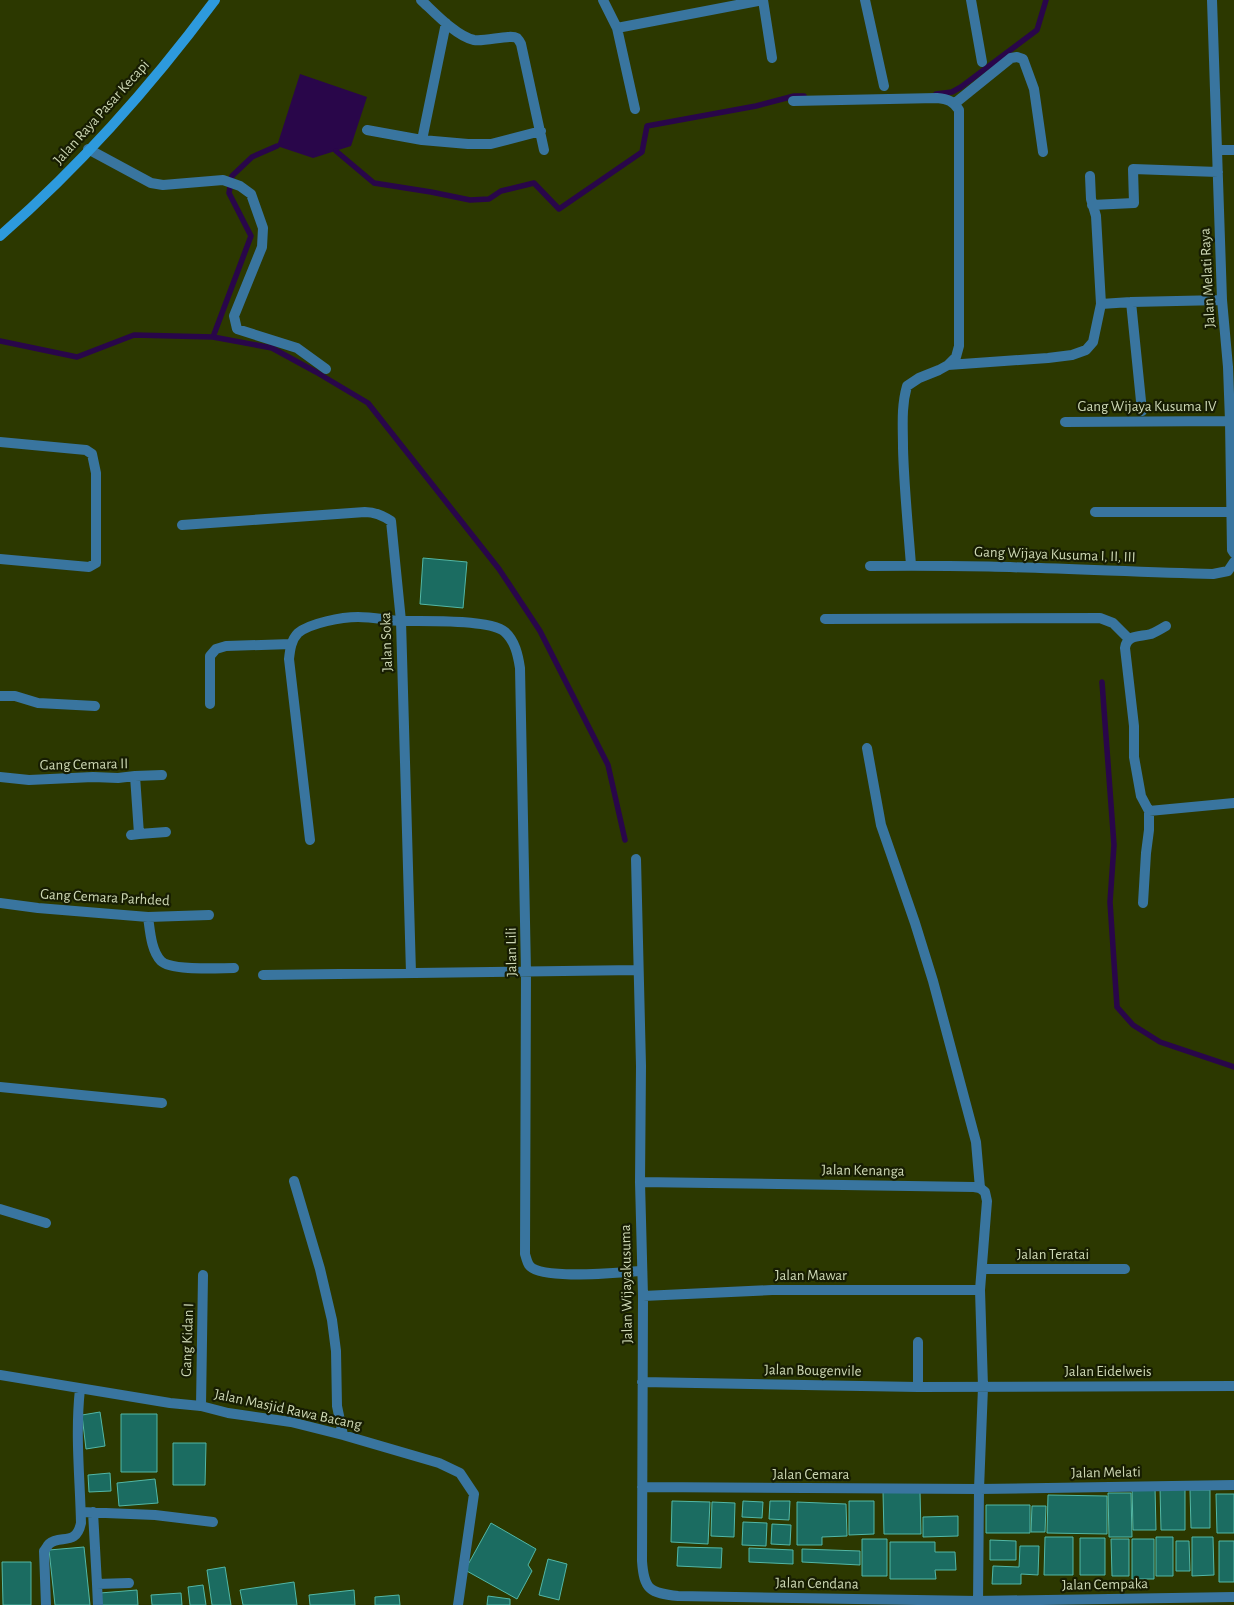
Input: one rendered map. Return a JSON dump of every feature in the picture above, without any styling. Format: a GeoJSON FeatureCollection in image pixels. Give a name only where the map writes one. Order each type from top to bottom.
{"type":"FeatureCollection","features":[{"type":"Feature","properties":{"kind":"street","name":"Jalan Raya Pasar Kecapi"},"geometry":{"type":"LineString","coordinates":[[0,236],[53,188],[131,104],[188,36],[215,0]]}},
{"type":"Feature","properties":{"kind":"street"},"geometry":{"type":"LineString","coordinates":[[421,0],[461,34],[473,40],[512,37],[519,40],[541,130],[544,150]]}},
{"type":"Feature","properties":{"kind":"street"},"geometry":{"type":"LineString","coordinates":[[603,0],[617,28],[635,109]]}},
{"type":"Feature","properties":{"kind":"street"},"geometry":{"type":"LineString","coordinates":[[617,28],[763,0],[772,58]]}},
{"type":"Feature","properties":{"kind":"street"},"geometry":{"type":"LineString","coordinates":[[865,0],[884,86]]}},
{"type":"Feature","properties":{"kind":"street"},"geometry":{"type":"LineString","coordinates":[[971,0],[982,62]]}},
{"type":"Feature","properties":{"kind":"street","name":"Jalan Melati Raya"},"geometry":{"type":"LineString","coordinates":[[1212,0],[1222,300],[1231,367],[1231,512],[1232,550],[1234,553]]}},
{"type":"Feature","properties":{"kind":"street"},"geometry":{"type":"LineString","coordinates":[[422,140],[446,22]]}},
{"type":"Feature","properties":{"kind":"street"},"geometry":{"type":"LineString","coordinates":[[954,104],[1011,58],[1023,59],[1034,88],[1043,152]]}},
{"type":"Feature","properties":{"kind":"street"},"geometry":{"type":"LineString","coordinates":[[794,101],[937,98],[948,99],[959,110],[959,337],[956,357],[948,365],[907,386],[904,398],[902,419],[911,565]]}},
{"type":"Feature","properties":{"kind":"street"},"geometry":{"type":"LineString","coordinates":[[366,130],[422,140],[491,144],[541,130]]}},
{"type":"Feature","properties":{"kind":"street"},"geometry":{"type":"LineString","coordinates":[[88,149],[151,184],[163,185],[223,180],[240,186],[250,194],[263,228],[262,247],[234,316],[237,329],[296,348],[326,369]]}},
{"type":"Feature","properties":{"kind":"street"},"geometry":{"type":"LineString","coordinates":[[1217,150],[1234,150]]}},
{"type":"Feature","properties":{"kind":"street"},"geometry":{"type":"LineString","coordinates":[[1092,205],[1134,203],[1133,169],[1218,172]]}},
{"type":"Feature","properties":{"kind":"street"},"geometry":{"type":"LineString","coordinates":[[948,365],[1072,355],[1086,350],[1093,342],[1101,304],[1096,216],[1090,192],[1090,176]]}},
{"type":"Feature","properties":{"kind":"street"},"geometry":{"type":"LineString","coordinates":[[1101,304],[1222,300]]}},
{"type":"Feature","properties":{"kind":"street"},"geometry":{"type":"LineString","coordinates":[[1131,302],[1142,411]]}},
{"type":"Feature","properties":{"kind":"street","name":"Gang Wijaya Kusuma IV"},"geometry":{"type":"LineString","coordinates":[[1065,422],[1230,421]]}},
{"type":"Feature","properties":{"kind":"street"},"geometry":{"type":"LineString","coordinates":[[0,442],[86,450],[92,454],[96,473],[96,563],[89,567],[0,559]]}},
{"type":"Feature","properties":{"kind":"street","name":"Jalan Soka"},"geometry":{"type":"LineString","coordinates":[[182,525],[365,512],[375,512],[391,521],[401,621],[411,973]]}},
{"type":"Feature","properties":{"kind":"street"},"geometry":{"type":"LineString","coordinates":[[1095,512],[1231,512]]}},
{"type":"Feature","properties":{"kind":"street","name":"Gang Wijaya Kusuma I, II, III"},"geometry":{"type":"LineString","coordinates":[[870,566],[971,566],[1213,574],[1228,571],[1234,562]]}},
{"type":"Feature","properties":{"kind":"street","name":"Jalan Lili"},"geometry":{"type":"LineString","coordinates":[[291,644],[297,634],[312,626],[357,617],[401,621],[461,622],[497,628],[504,632],[517,651],[520,668],[526,972],[525,1254],[529,1265],[538,1272],[564,1275],[642,1271]]}},
{"type":"Feature","properties":{"kind":"street"},"geometry":{"type":"LineString","coordinates":[[826,619],[1100,618],[1112,623],[1129,638]]}},
{"type":"Feature","properties":{"kind":"street"},"geometry":{"type":"LineString","coordinates":[[1143,903],[1149,811],[1141,796],[1134,758],[1134,726],[1125,648],[1129,638],[1152,634],[1166,626]]}},
{"type":"Feature","properties":{"kind":"street"},"geometry":{"type":"LineString","coordinates":[[210,704],[210,656],[216,649],[226,646],[291,644],[289,659],[310,840]]}},
{"type":"Feature","properties":{"kind":"street"},"geometry":{"type":"LineString","coordinates":[[0,696],[15,696],[38,703],[95,706]]}},
{"type":"Feature","properties":{"kind":"street"},"geometry":{"type":"LineString","coordinates":[[867,748],[881,825],[933,981],[976,1142],[980,1188],[985,1192],[987,1201],[980,1290],[983,1387],[979,1490],[978,1603]]}},
{"type":"Feature","properties":{"kind":"street"},"geometry":{"type":"LineString","coordinates":[[135,776],[162,775]]}},
{"type":"Feature","properties":{"kind":"street","name":"Gang Cemara II"},"geometry":{"type":"LineString","coordinates":[[0,777],[29,780],[135,776],[135,834],[166,832]]}},
{"type":"Feature","properties":{"kind":"street"},"geometry":{"type":"LineString","coordinates":[[1149,811],[1234,803]]}},
{"type":"Feature","properties":{"kind":"street","name":"Jalan Wijayakusuma"},"geometry":{"type":"LineString","coordinates":[[636,859],[641,1066],[643,1577],[647,1585],[657,1593]]}},
{"type":"Feature","properties":{"kind":"street","name":"Gang Cemara Parhded"},"geometry":{"type":"LineString","coordinates":[[0,903],[148,917],[209,915]]}},
{"type":"Feature","properties":{"kind":"street"},"geometry":{"type":"LineString","coordinates":[[148,917],[155,951],[165,965],[234,968]]}},
{"type":"Feature","properties":{"kind":"street"},"geometry":{"type":"LineString","coordinates":[[263,975],[638,970]]}},
{"type":"Feature","properties":{"kind":"street"},"geometry":{"type":"LineString","coordinates":[[0,1087],[162,1103]]}},
{"type":"Feature","properties":{"kind":"street"},"geometry":{"type":"LineString","coordinates":[[294,1181],[320,1269],[332,1320],[336,1351],[337,1406],[343,1434]]}},
{"type":"Feature","properties":{"kind":"street","name":"Jalan Kenanga"},"geometry":{"type":"LineString","coordinates":[[640,1182],[980,1188]]}},
{"type":"Feature","properties":{"kind":"street"},"geometry":{"type":"LineString","coordinates":[[0,1209],[46,1223]]}},
{"type":"Feature","properties":{"kind":"street","name":"Jalan Teratai"},"geometry":{"type":"LineString","coordinates":[[982,1269],[1125,1269]]}},
{"type":"Feature","properties":{"kind":"street","name":"Gang Kidan I"},"geometry":{"type":"LineString","coordinates":[[201,1406],[203,1275]]}},
{"type":"Feature","properties":{"kind":"street","name":"Jalan Mawar"},"geometry":{"type":"LineString","coordinates":[[643,1296],[772,1290],[980,1290]]}},
{"type":"Feature","properties":{"kind":"street"},"geometry":{"type":"LineString","coordinates":[[918,1342],[918,1387]]}},
{"type":"Feature","properties":{"kind":"street","name":"Jalan Masjid Rawa Bacang"},"geometry":{"type":"LineString","coordinates":[[0,1376],[170,1403],[201,1406],[228,1413],[291,1422],[343,1434],[439,1463],[460,1473],[474,1494],[458,1605]]}},
{"type":"Feature","properties":{"kind":"street","name":"Jalan Bougenvile"},"geometry":{"type":"LineString","coordinates":[[642,1382],[983,1387]]}},
{"type":"Feature","properties":{"kind":"street","name":"Jalan Eidelweis"},"geometry":{"type":"LineString","coordinates":[[983,1387],[1234,1386]]}},
{"type":"Feature","properties":{"kind":"street"},"geometry":{"type":"LineString","coordinates":[[46,1605],[44,1551],[49,1544],[73,1537],[79,1531],[81,1512],[77,1454],[77,1416],[80,1389]]}},
{"type":"Feature","properties":{"kind":"street","name":"Jalan Melati"},"geometry":{"type":"LineString","coordinates":[[979,1490],[1234,1485]]}},
{"type":"Feature","properties":{"kind":"street","name":"Jalan Cemara"},"geometry":{"type":"LineString","coordinates":[[642,1487],[979,1490]]}},
{"type":"Feature","properties":{"kind":"street"},"geometry":{"type":"LineString","coordinates":[[81,1512],[154,1515],[213,1522]]}},
{"type":"Feature","properties":{"kind":"street"},"geometry":{"type":"LineString","coordinates":[[93,1512],[98,1605]]}},
{"type":"Feature","properties":{"kind":"street"},"geometry":{"type":"LineString","coordinates":[[97,1584],[129,1583]]}},
{"type":"Feature","properties":{"kind":"street","name":"Jalan Cendana"},"geometry":{"type":"LineString","coordinates":[[657,1593],[678,1596],[978,1603]]}},
{"type":"Feature","properties":{"kind":"street","name":"Jalan Cempaka"},"geometry":{"type":"LineString","coordinates":[[978,1603],[1234,1596]]}},
{"type":"Feature","properties":{"kind":"shaded area"},"geometry":{"type":"Polygon","coordinates":[[[300,74],[367,97],[351,146],[313,158],[277,146],[300,74]]]}},
{"type":"Feature","properties":{"kind":"building"},"geometry":{"type":"Polygon","coordinates":[[[423,558],[467,562],[463,608],[420,604],[423,558]]]}},
{"type":"Feature","properties":{"kind":"building"},"geometry":{"type":"Polygon","coordinates":[[[100,1412],[105,1446],[86,1449],[82,1415],[100,1412]]]}},
{"type":"Feature","properties":{"kind":"building"},"geometry":{"type":"Polygon","coordinates":[[[121,1414],[157,1414],[157,1472],[121,1472],[121,1414]]]}},
{"type":"Feature","properties":{"kind":"building"},"geometry":{"type":"Polygon","coordinates":[[[173,1443],[206,1443],[205,1485],[173,1485],[173,1443]]]}},
{"type":"Feature","properties":{"kind":"building"},"geometry":{"type":"Polygon","coordinates":[[[110,1473],[111,1491],[89,1492],[88,1475],[110,1473]]]}},
{"type":"Feature","properties":{"kind":"building"},"geometry":{"type":"Polygon","coordinates":[[[155,1479],[158,1503],[119,1506],[117,1483],[155,1479]]]}},
{"type":"Feature","properties":{"kind":"building"},"geometry":{"type":"Polygon","coordinates":[[[1132,1487],[1155,1487],[1156,1530],[1133,1530],[1132,1487]]]}},
{"type":"Feature","properties":{"kind":"building"},"geometry":{"type":"Polygon","coordinates":[[[1160,1488],[1185,1488],[1185,1530],[1161,1530],[1160,1488]]]}},
{"type":"Feature","properties":{"kind":"building"},"geometry":{"type":"Polygon","coordinates":[[[1190,1490],[1210,1490],[1210,1528],[1191,1528],[1190,1490]]]}},
{"type":"Feature","properties":{"kind":"building"},"geometry":{"type":"Polygon","coordinates":[[[883,1492],[920,1492],[921,1534],[884,1534],[883,1492]]]}},
{"type":"Feature","properties":{"kind":"building"},"geometry":{"type":"Polygon","coordinates":[[[1108,1493],[1131,1493],[1132,1537],[1109,1537],[1108,1493]]]}},
{"type":"Feature","properties":{"kind":"building"},"geometry":{"type":"Polygon","coordinates":[[[1216,1494],[1234,1494],[1234,1533],[1217,1533],[1216,1494]]]}},
{"type":"Feature","properties":{"kind":"building"},"geometry":{"type":"Polygon","coordinates":[[[1048,1495],[1107,1496],[1107,1534],[1047,1533],[1048,1495]]]}},
{"type":"Feature","properties":{"kind":"building"},"geometry":{"type":"Polygon","coordinates":[[[672,1501],[710,1502],[708,1544],[671,1542],[672,1501]]]}},
{"type":"Feature","properties":{"kind":"building"},"geometry":{"type":"Polygon","coordinates":[[[743,1501],[763,1502],[762,1518],[742,1517],[743,1501]]]}},
{"type":"Feature","properties":{"kind":"building"},"geometry":{"type":"Polygon","coordinates":[[[770,1501],[790,1501],[789,1520],[769,1519],[770,1501]]]}},
{"type":"Feature","properties":{"kind":"building"},"geometry":{"type":"Polygon","coordinates":[[[849,1501],[874,1501],[874,1534],[849,1535],[849,1501]]]}},
{"type":"Feature","properties":{"kind":"building"},"geometry":{"type":"Polygon","coordinates":[[[712,1502],[735,1503],[734,1537],[711,1536],[712,1502]]]}},
{"type":"Feature","properties":{"kind":"building"},"geometry":{"type":"Polygon","coordinates":[[[797,1502],[846,1504],[847,1536],[822,1537],[822,1545],[797,1545],[797,1502]]]}},
{"type":"Feature","properties":{"kind":"building"},"geometry":{"type":"Polygon","coordinates":[[[986,1505],[1030,1505],[1030,1533],[986,1533],[986,1505]]]}},
{"type":"Feature","properties":{"kind":"building"},"geometry":{"type":"Polygon","coordinates":[[[1032,1506],[1046,1506],[1045,1532],[1031,1532],[1032,1506]]]}},
{"type":"Feature","properties":{"kind":"building"},"geometry":{"type":"Polygon","coordinates":[[[958,1516],[958,1536],[923,1537],[923,1517],[958,1516]]]}},
{"type":"Feature","properties":{"kind":"building"},"geometry":{"type":"Polygon","coordinates":[[[743,1522],[767,1523],[766,1546],[742,1545],[743,1522]]]}},
{"type":"Feature","properties":{"kind":"building"},"geometry":{"type":"Polygon","coordinates":[[[491,1523],[536,1549],[528,1565],[532,1571],[517,1599],[465,1570],[491,1523]]]}},
{"type":"Feature","properties":{"kind":"building"},"geometry":{"type":"Polygon","coordinates":[[[772,1524],[791,1525],[790,1545],[771,1544],[772,1524]]]}},
{"type":"Feature","properties":{"kind":"building"},"geometry":{"type":"Polygon","coordinates":[[[1045,1537],[1073,1537],[1073,1575],[1044,1575],[1045,1537]]]}},
{"type":"Feature","properties":{"kind":"building"},"geometry":{"type":"Polygon","coordinates":[[[1156,1537],[1173,1537],[1173,1576],[1156,1576],[1156,1537]]]}},
{"type":"Feature","properties":{"kind":"building"},"geometry":{"type":"Polygon","coordinates":[[[1192,1537],[1213,1537],[1214,1575],[1192,1576],[1192,1537]]]}},
{"type":"Feature","properties":{"kind":"building"},"geometry":{"type":"Polygon","coordinates":[[[1080,1538],[1105,1538],[1105,1575],[1080,1575],[1080,1538]]]}},
{"type":"Feature","properties":{"kind":"building"},"geometry":{"type":"Polygon","coordinates":[[[862,1539],[887,1539],[887,1576],[862,1576],[862,1539]]]}},
{"type":"Feature","properties":{"kind":"building"},"geometry":{"type":"Polygon","coordinates":[[[1111,1539],[1129,1539],[1129,1576],[1112,1576],[1111,1539]]]}},
{"type":"Feature","properties":{"kind":"building"},"geometry":{"type":"Polygon","coordinates":[[[1132,1539],[1154,1539],[1154,1579],[1132,1579],[1132,1539]]]}},
{"type":"Feature","properties":{"kind":"building"},"geometry":{"type":"Polygon","coordinates":[[[990,1540],[1016,1541],[1016,1560],[990,1560],[990,1540]]]}},
{"type":"Feature","properties":{"kind":"building"},"geometry":{"type":"Polygon","coordinates":[[[1176,1541],[1189,1541],[1190,1571],[1176,1571],[1176,1541]]]}},
{"type":"Feature","properties":{"kind":"building"},"geometry":{"type":"Polygon","coordinates":[[[1219,1541],[1234,1541],[1234,1582],[1219,1582],[1219,1541]]]}},
{"type":"Feature","properties":{"kind":"building"},"geometry":{"type":"Polygon","coordinates":[[[890,1542],[935,1542],[935,1552],[955,1552],[956,1570],[935,1570],[936,1579],[890,1579],[890,1542]]]}},
{"type":"Feature","properties":{"kind":"building"},"geometry":{"type":"Polygon","coordinates":[[[1020,1546],[1039,1546],[1038,1575],[1021,1574],[1021,1584],[992,1584],[993,1566],[1019,1567],[1020,1546]]]}},
{"type":"Feature","properties":{"kind":"building"},"geometry":{"type":"Polygon","coordinates":[[[84,1547],[90,1605],[55,1605],[49,1550],[84,1547]]]}},
{"type":"Feature","properties":{"kind":"building"},"geometry":{"type":"Polygon","coordinates":[[[678,1547],[722,1548],[721,1568],[677,1566],[678,1547]]]}},
{"type":"Feature","properties":{"kind":"building"},"geometry":{"type":"Polygon","coordinates":[[[749,1548],[793,1550],[793,1564],[749,1562],[749,1548]]]}},
{"type":"Feature","properties":{"kind":"building"},"geometry":{"type":"Polygon","coordinates":[[[802,1549],[860,1551],[860,1565],[802,1562],[802,1549]]]}},
{"type":"Feature","properties":{"kind":"building"},"geometry":{"type":"Polygon","coordinates":[[[548,1559],[567,1564],[559,1600],[539,1595],[548,1559]]]}},
{"type":"Feature","properties":{"kind":"building"},"geometry":{"type":"Polygon","coordinates":[[[2,1562],[31,1562],[31,1605],[3,1605],[2,1562]]]}},
{"type":"Feature","properties":{"kind":"building"},"geometry":{"type":"Polygon","coordinates":[[[225,1567],[231,1605],[212,1605],[207,1570],[225,1567]]]}},
{"type":"Feature","properties":{"kind":"building"},"geometry":{"type":"Polygon","coordinates":[[[294,1582],[297,1605],[243,1605],[240,1590],[294,1582]]]}},
{"type":"Feature","properties":{"kind":"building"},"geometry":{"type":"Polygon","coordinates":[[[203,1585],[206,1605],[190,1605],[188,1587],[203,1585]]]}},
{"type":"Feature","properties":{"kind":"building"},"geometry":{"type":"Polygon","coordinates":[[[137,1590],[138,1605],[100,1605],[100,1593],[137,1590]]]}},
{"type":"Feature","properties":{"kind":"building"},"geometry":{"type":"Polygon","coordinates":[[[354,1590],[355,1605],[310,1605],[309,1595],[354,1590]]]}},
{"type":"Feature","properties":{"kind":"building"},"geometry":{"type":"Polygon","coordinates":[[[181,1593],[182,1605],[152,1605],[151,1595],[181,1593]]]}},
{"type":"Feature","properties":{"kind":"building"},"geometry":{"type":"Polygon","coordinates":[[[399,1595],[400,1605],[375,1605],[375,1597],[399,1595]]]}},
{"type":"Feature","properties":{"kind":"building"},"geometry":{"type":"Polygon","coordinates":[[[488,1596],[510,1599],[510,1605],[487,1605],[488,1596]]]}},
{"type":"Feature","properties":{"kind":"waterway"},"geometry":{"type":"LineString","coordinates":[[936,94],[952,92],[961,87],[1037,30],[1046,0]]}},
{"type":"Feature","properties":{"kind":"waterway"},"geometry":{"type":"LineString","coordinates":[[336,151],[374,183],[470,200],[489,199],[501,191],[534,183],[559,209],[642,152],[647,126],[756,106],[794,96],[804,96]]}},
{"type":"Feature","properties":{"kind":"waterway"},"geometry":{"type":"LineString","coordinates":[[213,337],[251,236],[229,193],[232,176],[252,157],[277,146]]}},
{"type":"Feature","properties":{"kind":"waterway"},"geometry":{"type":"LineString","coordinates":[[0,341],[77,357],[134,335],[213,337],[272,348],[368,403],[499,569],[540,631],[608,765],[625,840]]}},
{"type":"Feature","properties":{"kind":"waterway"},"geometry":{"type":"LineString","coordinates":[[1102,682],[1114,845],[1110,902],[1117,1007],[1133,1025],[1160,1042],[1234,1067]]}}]}
